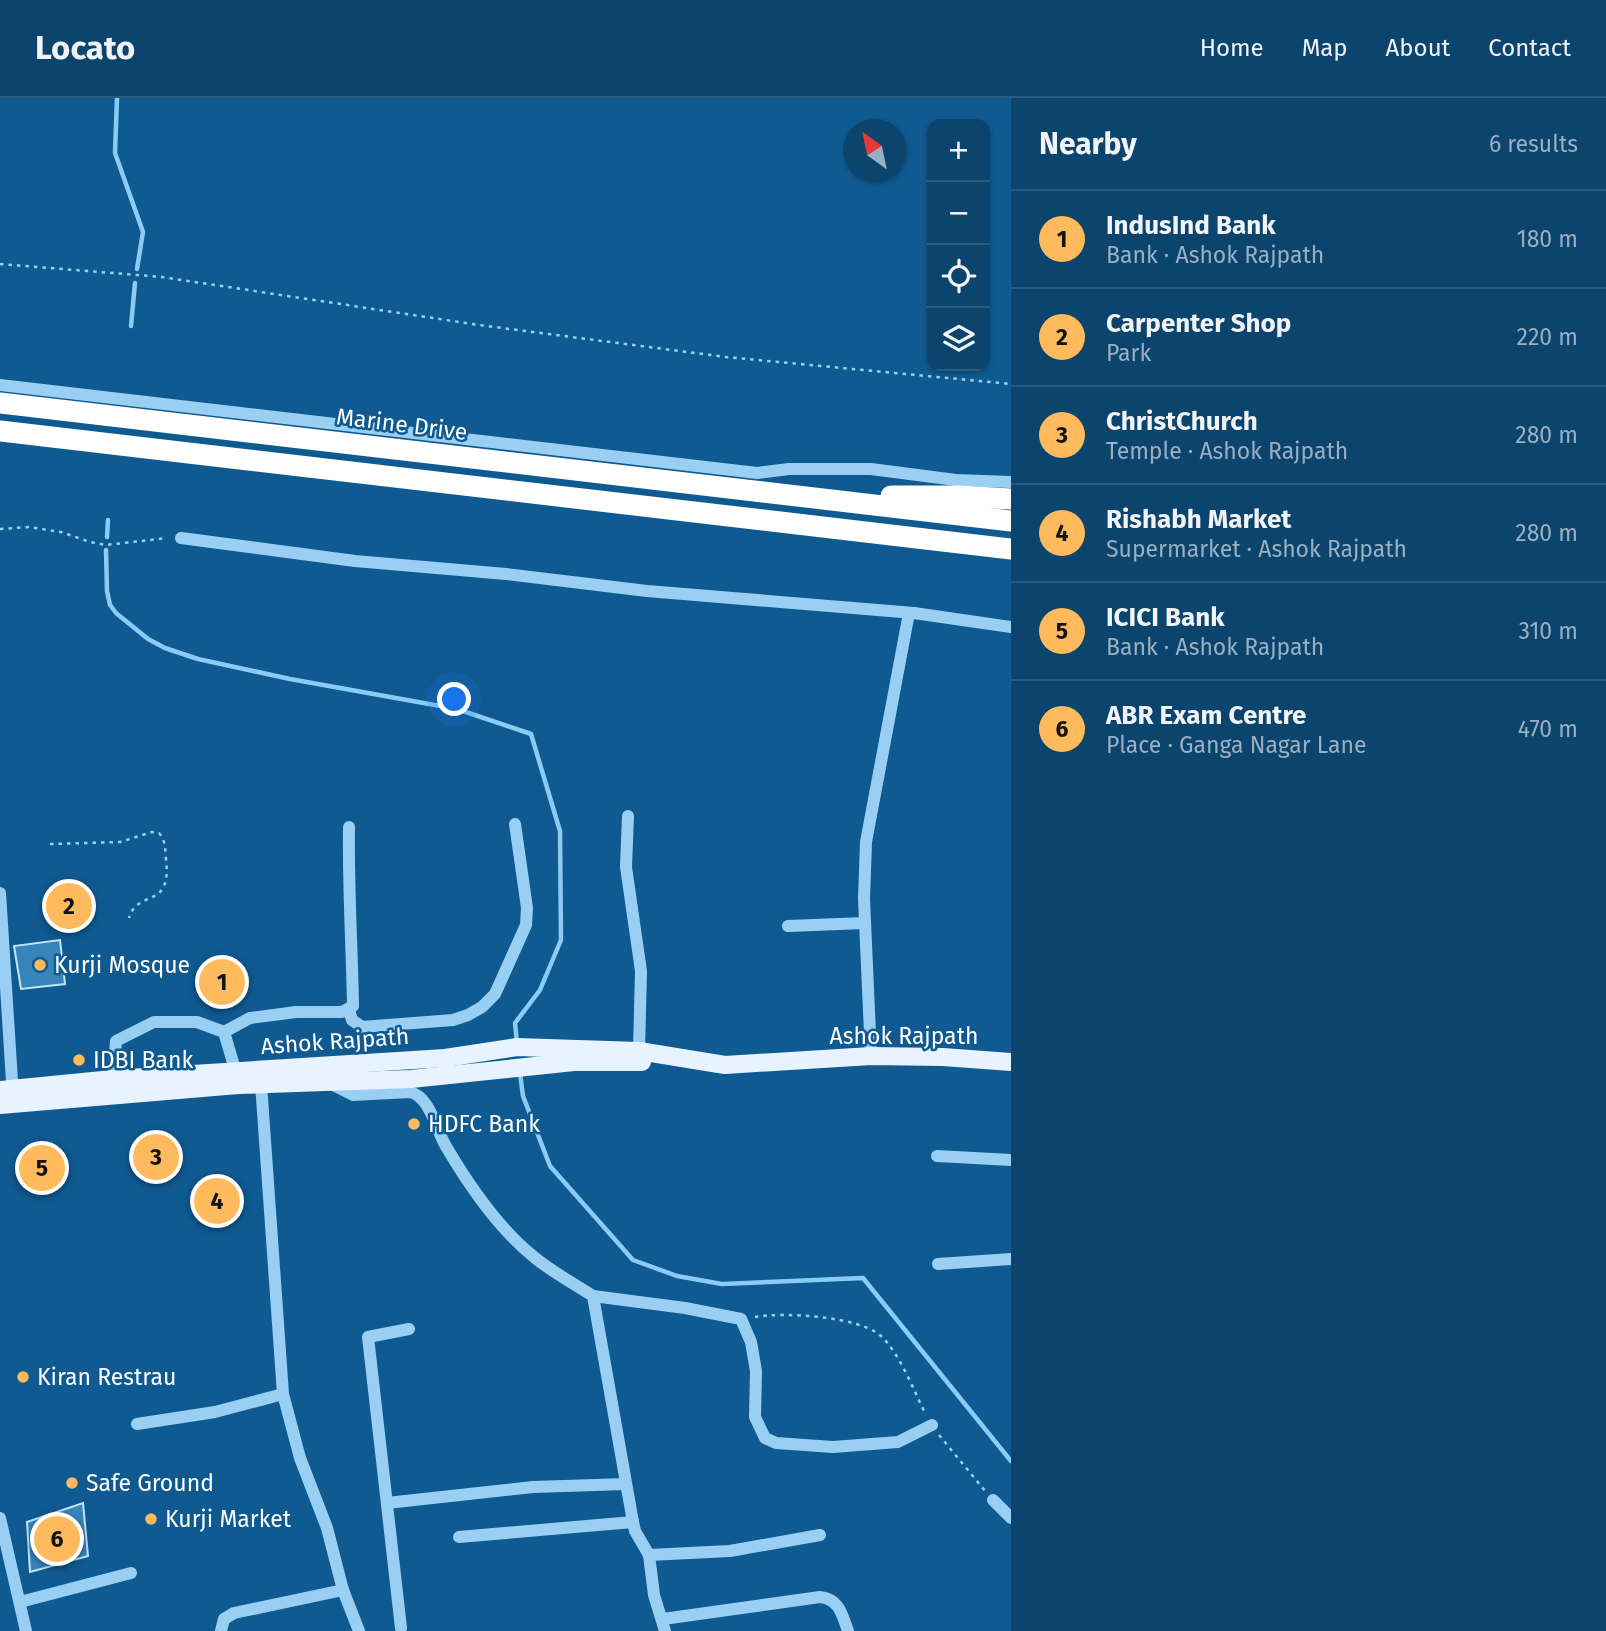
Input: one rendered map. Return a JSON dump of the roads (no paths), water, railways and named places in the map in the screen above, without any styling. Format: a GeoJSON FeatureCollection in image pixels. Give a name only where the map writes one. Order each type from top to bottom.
{"type":"FeatureCollection","features":[{"type":"Feature","properties":{"kind":"highway","name":"Marine Drive"},"geometry":{"type":"LineString","coordinates":[[0,403],[808,498]]}},
{"type":"Feature","properties":{"kind":"highway"},"geometry":{"type":"LineString","coordinates":[[0,431],[1011,549]]}},
{"type":"Feature","properties":{"kind":"highway"},"geometry":{"type":"LineString","coordinates":[[808,498],[900,496],[1011,499]]}},
{"type":"Feature","properties":{"kind":"highway"},"geometry":{"type":"LineString","coordinates":[[808,498],[1011,521]]}},
{"type":"Feature","properties":{"kind":"main road","name":"Ashok Rajpath"},"geometry":{"type":"LineString","coordinates":[[266,1079],[517,1047],[639,1063],[672,1057]]}},
{"type":"Feature","properties":{"kind":"main road","name":"Ashok Rajpath"},"geometry":{"type":"LineString","coordinates":[[7,1097],[237,1078],[326,1081],[446,1076],[569,1055],[639,1051],[725,1065],[870,1056],[1011,1062]]}},
{"type":"Feature","properties":{"kind":"main road","name":"Ashok Rajpath"},"geometry":{"type":"LineString","coordinates":[[7,1097],[113,1079],[195,1081]]}},
{"type":"Feature","properties":{"kind":"street"},"geometry":{"type":"LineString","coordinates":[[0,385],[757,473],[789,469],[871,470],[956,480],[1011,482]]}},
{"type":"Feature","properties":{"kind":"street"},"geometry":{"type":"LineString","coordinates":[[181,538],[355,561],[506,574],[648,591],[909,613],[1011,627]]}},
{"type":"Feature","properties":{"kind":"street"},"geometry":{"type":"LineString","coordinates":[[870,1056],[864,899],[866,842],[909,613]]}},
{"type":"Feature","properties":{"kind":"street"},"geometry":{"type":"LineString","coordinates":[[628,816],[626,867],[641,971],[639,1051]]}},
{"type":"Feature","properties":{"kind":"street"},"geometry":{"type":"LineString","coordinates":[[349,1010],[352,1020],[362,1027],[453,1020],[482,1007],[495,994],[526,925],[527,908],[515,824]]}},
{"type":"Feature","properties":{"kind":"street"},"geometry":{"type":"LineString","coordinates":[[113,1079],[116,1041],[154,1022],[197,1022],[225,1032],[250,1018],[296,1012],[349,1010],[353,1006],[351,904],[348,882],[349,827]]}},
{"type":"Feature","properties":{"kind":"street"},"geometry":{"type":"LineString","coordinates":[[0,893],[7,1097]]}},
{"type":"Feature","properties":{"kind":"street"},"geometry":{"type":"LineString","coordinates":[[788,926],[866,923]]}},
{"type":"Feature","properties":{"kind":"street"},"geometry":{"type":"LineString","coordinates":[[225,1032],[237,1078]]}},
{"type":"Feature","properties":{"kind":"street"},"geometry":{"type":"LineString","coordinates":[[266,1079],[283,1394],[300,1458],[327,1528],[343,1590],[359,1631]]}},
{"type":"Feature","properties":{"kind":"street"},"geometry":{"type":"LineString","coordinates":[[326,1081],[353,1095],[418,1094],[426,1103],[446,1148],[488,1208],[534,1257],[593,1296],[685,1308],[741,1319],[751,1342],[755,1371],[755,1417],[765,1438],[776,1443],[833,1447],[898,1442],[932,1425]]}},
{"type":"Feature","properties":{"kind":"street"},"geometry":{"type":"LineString","coordinates":[[937,1156],[1011,1160]]}},
{"type":"Feature","properties":{"kind":"street"},"geometry":{"type":"LineString","coordinates":[[937,1264],[1011,1259]]}},
{"type":"Feature","properties":{"kind":"street"},"geometry":{"type":"LineString","coordinates":[[593,1296],[633,1522],[635,1531],[649,1555],[654,1595],[664,1625],[820,1597],[830,1598],[837,1605],[848,1631]]}},
{"type":"Feature","properties":{"kind":"street"},"geometry":{"type":"LineString","coordinates":[[401,1628],[368,1337],[409,1329]]}},
{"type":"Feature","properties":{"kind":"street"},"geometry":{"type":"LineString","coordinates":[[137,1424],[215,1412],[283,1394]]}},
{"type":"Feature","properties":{"kind":"street"},"geometry":{"type":"LineString","coordinates":[[387,1503],[533,1487],[626,1484]]}},
{"type":"Feature","properties":{"kind":"street"},"geometry":{"type":"LineString","coordinates":[[993,1500],[1011,1518]]}},
{"type":"Feature","properties":{"kind":"street"},"geometry":{"type":"LineString","coordinates":[[0,1518],[26,1631]]}},
{"type":"Feature","properties":{"kind":"street"},"geometry":{"type":"LineString","coordinates":[[459,1537],[633,1522]]}},
{"type":"Feature","properties":{"kind":"street"},"geometry":{"type":"LineString","coordinates":[[649,1555],[730,1551],[820,1535]]}},
{"type":"Feature","properties":{"kind":"street"},"geometry":{"type":"LineString","coordinates":[[20,1602],[131,1573]]}},
{"type":"Feature","properties":{"kind":"street"},"geometry":{"type":"LineString","coordinates":[[221,1631],[224,1619],[234,1613],[343,1590]]}},
{"type":"Feature","properties":{"kind":"waterway"},"geometry":{"type":"LineString","coordinates":[[117,98],[115,153],[143,232],[137,269]]}},
{"type":"Feature","properties":{"kind":"waterway"},"geometry":{"type":"LineString","coordinates":[[131,326],[135,283]]}},
{"type":"Feature","properties":{"kind":"waterway"},"geometry":{"type":"LineString","coordinates":[[107,537],[108,520]]}},
{"type":"Feature","properties":{"kind":"waterway"},"geometry":{"type":"LineString","coordinates":[[106,550],[110,605],[148,639],[165,648],[198,659],[290,679],[457,709],[531,734],[560,831],[561,940],[540,990],[515,1023],[517,1044]]}},
{"type":"Feature","properties":{"kind":"waterway"},"geometry":{"type":"LineString","coordinates":[[520,1073],[523,1096],[550,1166],[633,1260],[677,1276],[722,1284],[863,1278],[1011,1461]]}},
{"type":"Feature","properties":{"kind":"place","name":"Carpenter Shop"},"geometry":{"type":"Point","coordinates":[69,906]}},
{"type":"Feature","properties":{"kind":"place","name":"Kurji Mosque"},"geometry":{"type":"Point","coordinates":[40,965]}},
{"type":"Feature","properties":{"kind":"place","name":"IndusInd Bank"},"geometry":{"type":"Point","coordinates":[222,982]}},
{"type":"Feature","properties":{"kind":"place","name":"IDBI Bank"},"geometry":{"type":"Point","coordinates":[79,1060]}},
{"type":"Feature","properties":{"kind":"place","name":"HDFC Bank"},"geometry":{"type":"Point","coordinates":[414,1124]}},
{"type":"Feature","properties":{"kind":"place","name":"ChristChurch"},"geometry":{"type":"Point","coordinates":[156,1157]}},
{"type":"Feature","properties":{"kind":"place","name":"ICICI Bank"},"geometry":{"type":"Point","coordinates":[42,1168]}},
{"type":"Feature","properties":{"kind":"place","name":"Rishabh Market"},"geometry":{"type":"Point","coordinates":[217,1201]}},
{"type":"Feature","properties":{"kind":"place","name":"Kiran Restrau"},"geometry":{"type":"Point","coordinates":[23,1377]}},
{"type":"Feature","properties":{"kind":"place","name":"Safe Ground"},"geometry":{"type":"Point","coordinates":[72,1483]}},
{"type":"Feature","properties":{"kind":"place","name":"Kurji Market"},"geometry":{"type":"Point","coordinates":[151,1519]}},
{"type":"Feature","properties":{"kind":"place","name":"ABR Exam Centre"},"geometry":{"type":"Point","coordinates":[57,1539]}}]}
